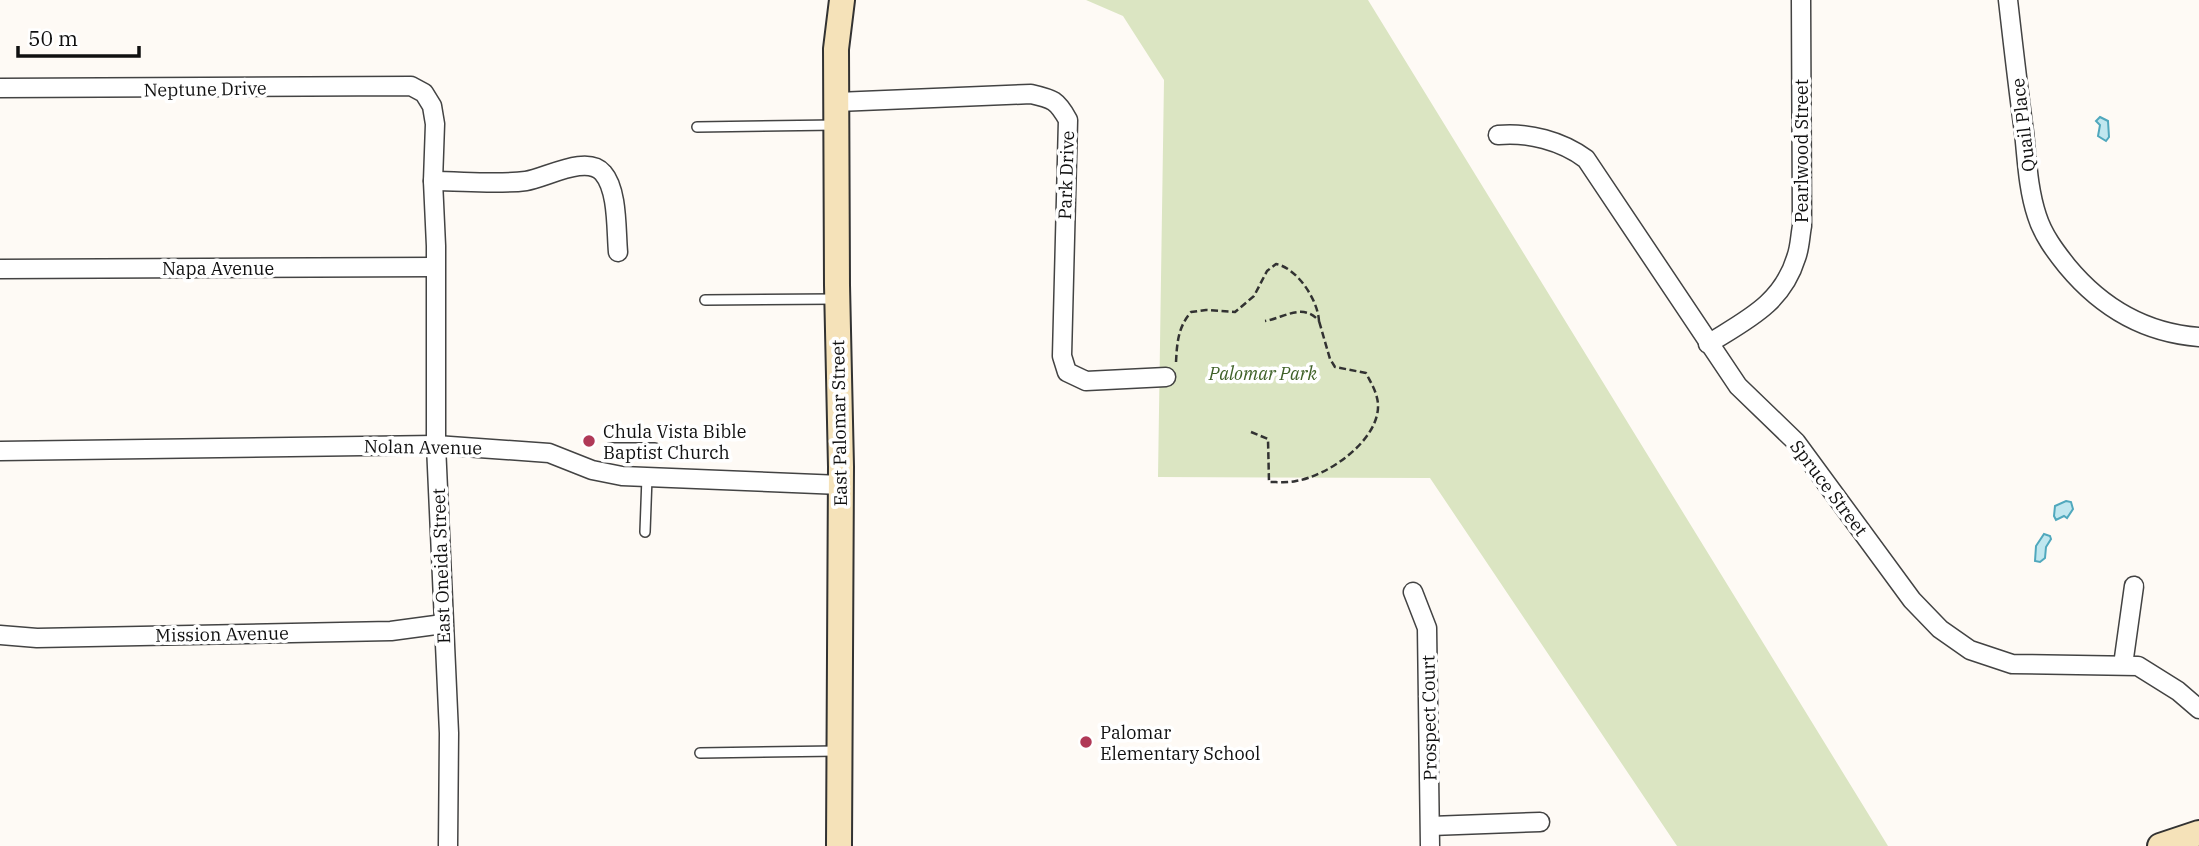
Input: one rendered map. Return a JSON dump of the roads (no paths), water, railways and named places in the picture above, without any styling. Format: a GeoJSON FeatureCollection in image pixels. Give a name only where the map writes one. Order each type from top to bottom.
{"type":"FeatureCollection","features":[{"type":"Feature","properties":{"kind":"main road","name":"East Palomar Street"},"geometry":{"type":"LineString","coordinates":[[839,846],[841,485],[836,49],[842,0]]}},
{"type":"Feature","properties":{"kind":"main road"},"geometry":{"type":"LineString","coordinates":[[2160,846],[2199,834]]}},
{"type":"Feature","properties":{"kind":"street","name":"Pearlwood Street"},"geometry":{"type":"LineString","coordinates":[[1709,344],[1763,310],[1778,295],[1796,259],[1802,226],[1801,0]]}},
{"type":"Feature","properties":{"kind":"street","name":"Quail Place"},"geometry":{"type":"LineString","coordinates":[[2008,0],[2026,168],[2037,217],[2051,246],[2084,285],[2112,308],[2145,325],[2199,337]]}},
{"type":"Feature","properties":{"kind":"street","name":"Neptune Drive"},"geometry":{"type":"LineString","coordinates":[[0,89],[411,86]]}},
{"type":"Feature","properties":{"kind":"street","name":"East Oneida Street"},"geometry":{"type":"LineString","coordinates":[[411,86],[424,93],[432,106],[435,124],[433,181],[436,445],[449,733],[448,846]]}},
{"type":"Feature","properties":{"kind":"street","name":"Park Drive"},"geometry":{"type":"LineString","coordinates":[[837,113],[1031,94],[1051,98],[1059,104],[1068,120],[1062,355],[1068,372],[1086,381],[1170,373]]}},
{"type":"Feature","properties":{"kind":"street","name":"Spruce Street"},"geometry":{"type":"LineString","coordinates":[[1498,135],[1518,133],[1572,149],[1586,159],[1738,386],[1796,442],[1912,600],[1940,629],[1970,650],[2012,664],[2138,666],[2178,691],[2199,709]]}},
{"type":"Feature","properties":{"kind":"street"},"geometry":{"type":"LineString","coordinates":[[433,181],[526,181],[577,167],[592,166],[602,171],[612,187],[618,252]]}},
{"type":"Feature","properties":{"kind":"street","name":"Napa Avenue"},"geometry":{"type":"LineString","coordinates":[[0,269],[435,267]]}},
{"type":"Feature","properties":{"kind":"street","name":"Nolan Avenue"},"geometry":{"type":"LineString","coordinates":[[0,451],[436,445],[549,453],[592,470],[622,476],[841,485]]}},
{"type":"Feature","properties":{"kind":"street"},"geometry":{"type":"LineString","coordinates":[[2123,665],[2134,586]]}},
{"type":"Feature","properties":{"kind":"street","name":"Prospect Court"},"geometry":{"type":"LineString","coordinates":[[1413,592],[1427,628],[1430,846]]}},
{"type":"Feature","properties":{"kind":"street","name":"Mission Avenue"},"geometry":{"type":"LineString","coordinates":[[0,635],[37,638],[391,631],[443,624]]}},
{"type":"Feature","properties":{"kind":"street"},"geometry":{"type":"LineString","coordinates":[[1431,826],[1541,822]]}},
{"type":"Feature","properties":{"kind":"lane"},"geometry":{"type":"LineString","coordinates":[[697,127],[837,113]]}},
{"type":"Feature","properties":{"kind":"lane"},"geometry":{"type":"LineString","coordinates":[[705,300],[838,299]]}},
{"type":"Feature","properties":{"kind":"lane"},"geometry":{"type":"LineString","coordinates":[[610,448],[655,448]]}},
{"type":"Feature","properties":{"kind":"lane"},"geometry":{"type":"LineString","coordinates":[[645,532],[647,477]]}},
{"type":"Feature","properties":{"kind":"lane"},"geometry":{"type":"LineString","coordinates":[[700,753],[839,751]]}},
{"type":"Feature","properties":{"kind":"water"},"geometry":{"type":"Polygon","coordinates":[[[2100,117],[2108,121],[2109,137],[2106,141],[2098,136],[2100,125],[2096,121],[2100,117]]]}},
{"type":"Feature","properties":{"kind":"water"},"geometry":{"type":"Polygon","coordinates":[[[2066,501],[2071,502],[2073,509],[2067,518],[2064,516],[2056,520],[2055,506],[2066,501]]]}},
{"type":"Feature","properties":{"kind":"water"},"geometry":{"type":"Polygon","coordinates":[[[2044,534],[2051,539],[2046,547],[2045,558],[2040,562],[2035,561],[2036,546],[2044,534]]]}},
{"type":"Feature","properties":{"kind":"place","name":"Chula Vista Bible Baptist Church"},"geometry":{"type":"Point","coordinates":[589,441]}},
{"type":"Feature","properties":{"kind":"place","name":"Palomar Elementary School"},"geometry":{"type":"Point","coordinates":[1086,742]}},
{"type":"Feature","properties":{"kind":"park label","name":"Palomar Park"},"geometry":{"type":"Point","coordinates":[1263,373]}}]}
